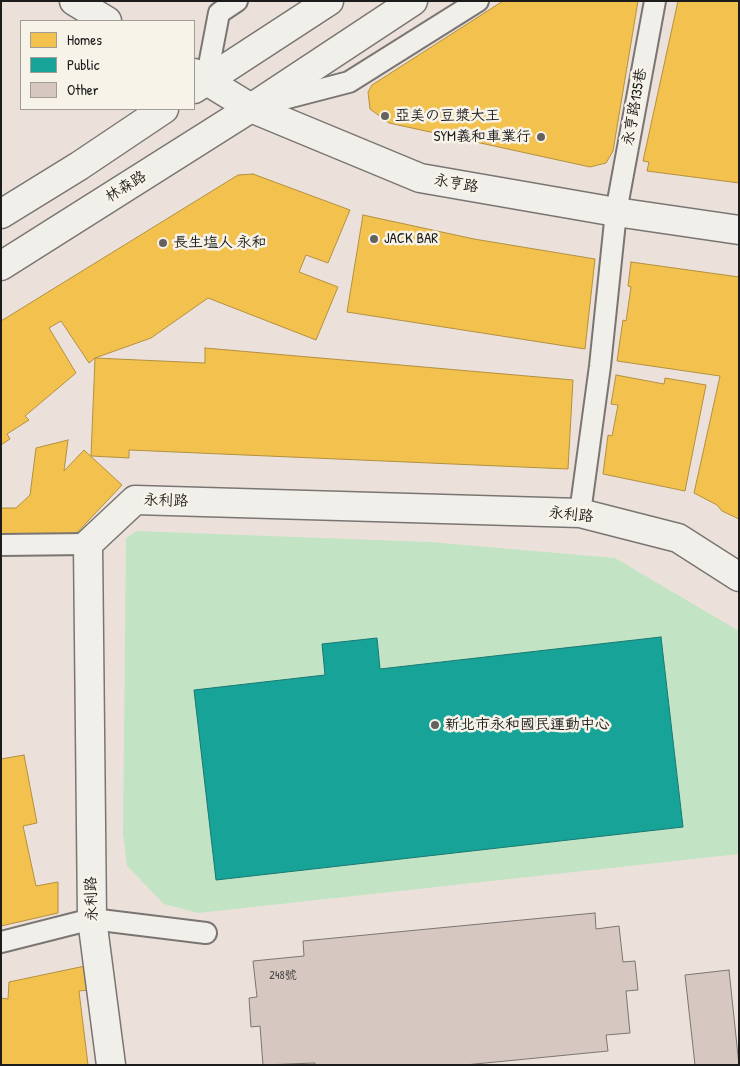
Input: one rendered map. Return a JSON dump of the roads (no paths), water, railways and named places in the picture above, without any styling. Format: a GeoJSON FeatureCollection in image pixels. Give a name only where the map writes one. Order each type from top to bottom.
{"type":"FeatureCollection","features":[{"type":"Feature","properties":{"kind":"street"},"geometry":{"type":"LineString","coordinates":[[74,1],[105,20]]}},
{"type":"Feature","properties":{"kind":"street"},"geometry":{"type":"LineString","coordinates":[[198,81],[329,1]]}},
{"type":"Feature","properties":{"kind":"street","name":"林森路"},"geometry":{"type":"LineString","coordinates":[[1,266],[251,108],[413,1]]}},
{"type":"Feature","properties":{"kind":"street","name":"永亨路"},"geometry":{"type":"LineString","coordinates":[[198,81],[251,108],[420,178],[616,212],[739,230]]}},
{"type":"Feature","properties":{"kind":"street"},"geometry":{"type":"LineString","coordinates":[[1,214],[79,166],[163,110]]}},
{"type":"Feature","properties":{"kind":"street","name":"永利路"},"geometry":{"type":"LineString","coordinates":[[111,1065],[92,919],[88,544],[136,500],[580,514],[678,538],[739,577]]}},
{"type":"Feature","properties":{"kind":"lane"},"geometry":{"type":"LineString","coordinates":[[198,81],[219,13],[236,1]]}},
{"type":"Feature","properties":{"kind":"lane","name":"林森路"},"geometry":{"type":"LineString","coordinates":[[251,108],[348,82],[478,1]]}},
{"type":"Feature","properties":{"kind":"lane","name":"永亨路135巷"},"geometry":{"type":"LineString","coordinates":[[580,514],[600,366],[616,212],[655,1]]}},
{"type":"Feature","properties":{"kind":"lane"},"geometry":{"type":"LineString","coordinates":[[1,545],[88,544]]}},
{"type":"Feature","properties":{"kind":"lane"},"geometry":{"type":"LineString","coordinates":[[1,942],[92,919],[206,933]]}},
{"type":"Feature","properties":{"kind":"place","name":"亞美の豆漿大王"},"geometry":{"type":"Point","coordinates":[385,116]}},
{"type":"Feature","properties":{"kind":"place","name":"SYM義和車業行"},"geometry":{"type":"Point","coordinates":[541,137]}},
{"type":"Feature","properties":{"kind":"place","name":"JACK BAR"},"geometry":{"type":"Point","coordinates":[374,239]}},
{"type":"Feature","properties":{"kind":"place","name":"長生塩人 永和"},"geometry":{"type":"Point","coordinates":[163,243]}},
{"type":"Feature","properties":{"kind":"place","name":"新北市永和國民運動中心"},"geometry":{"type":"Point","coordinates":[435,725]}}]}
